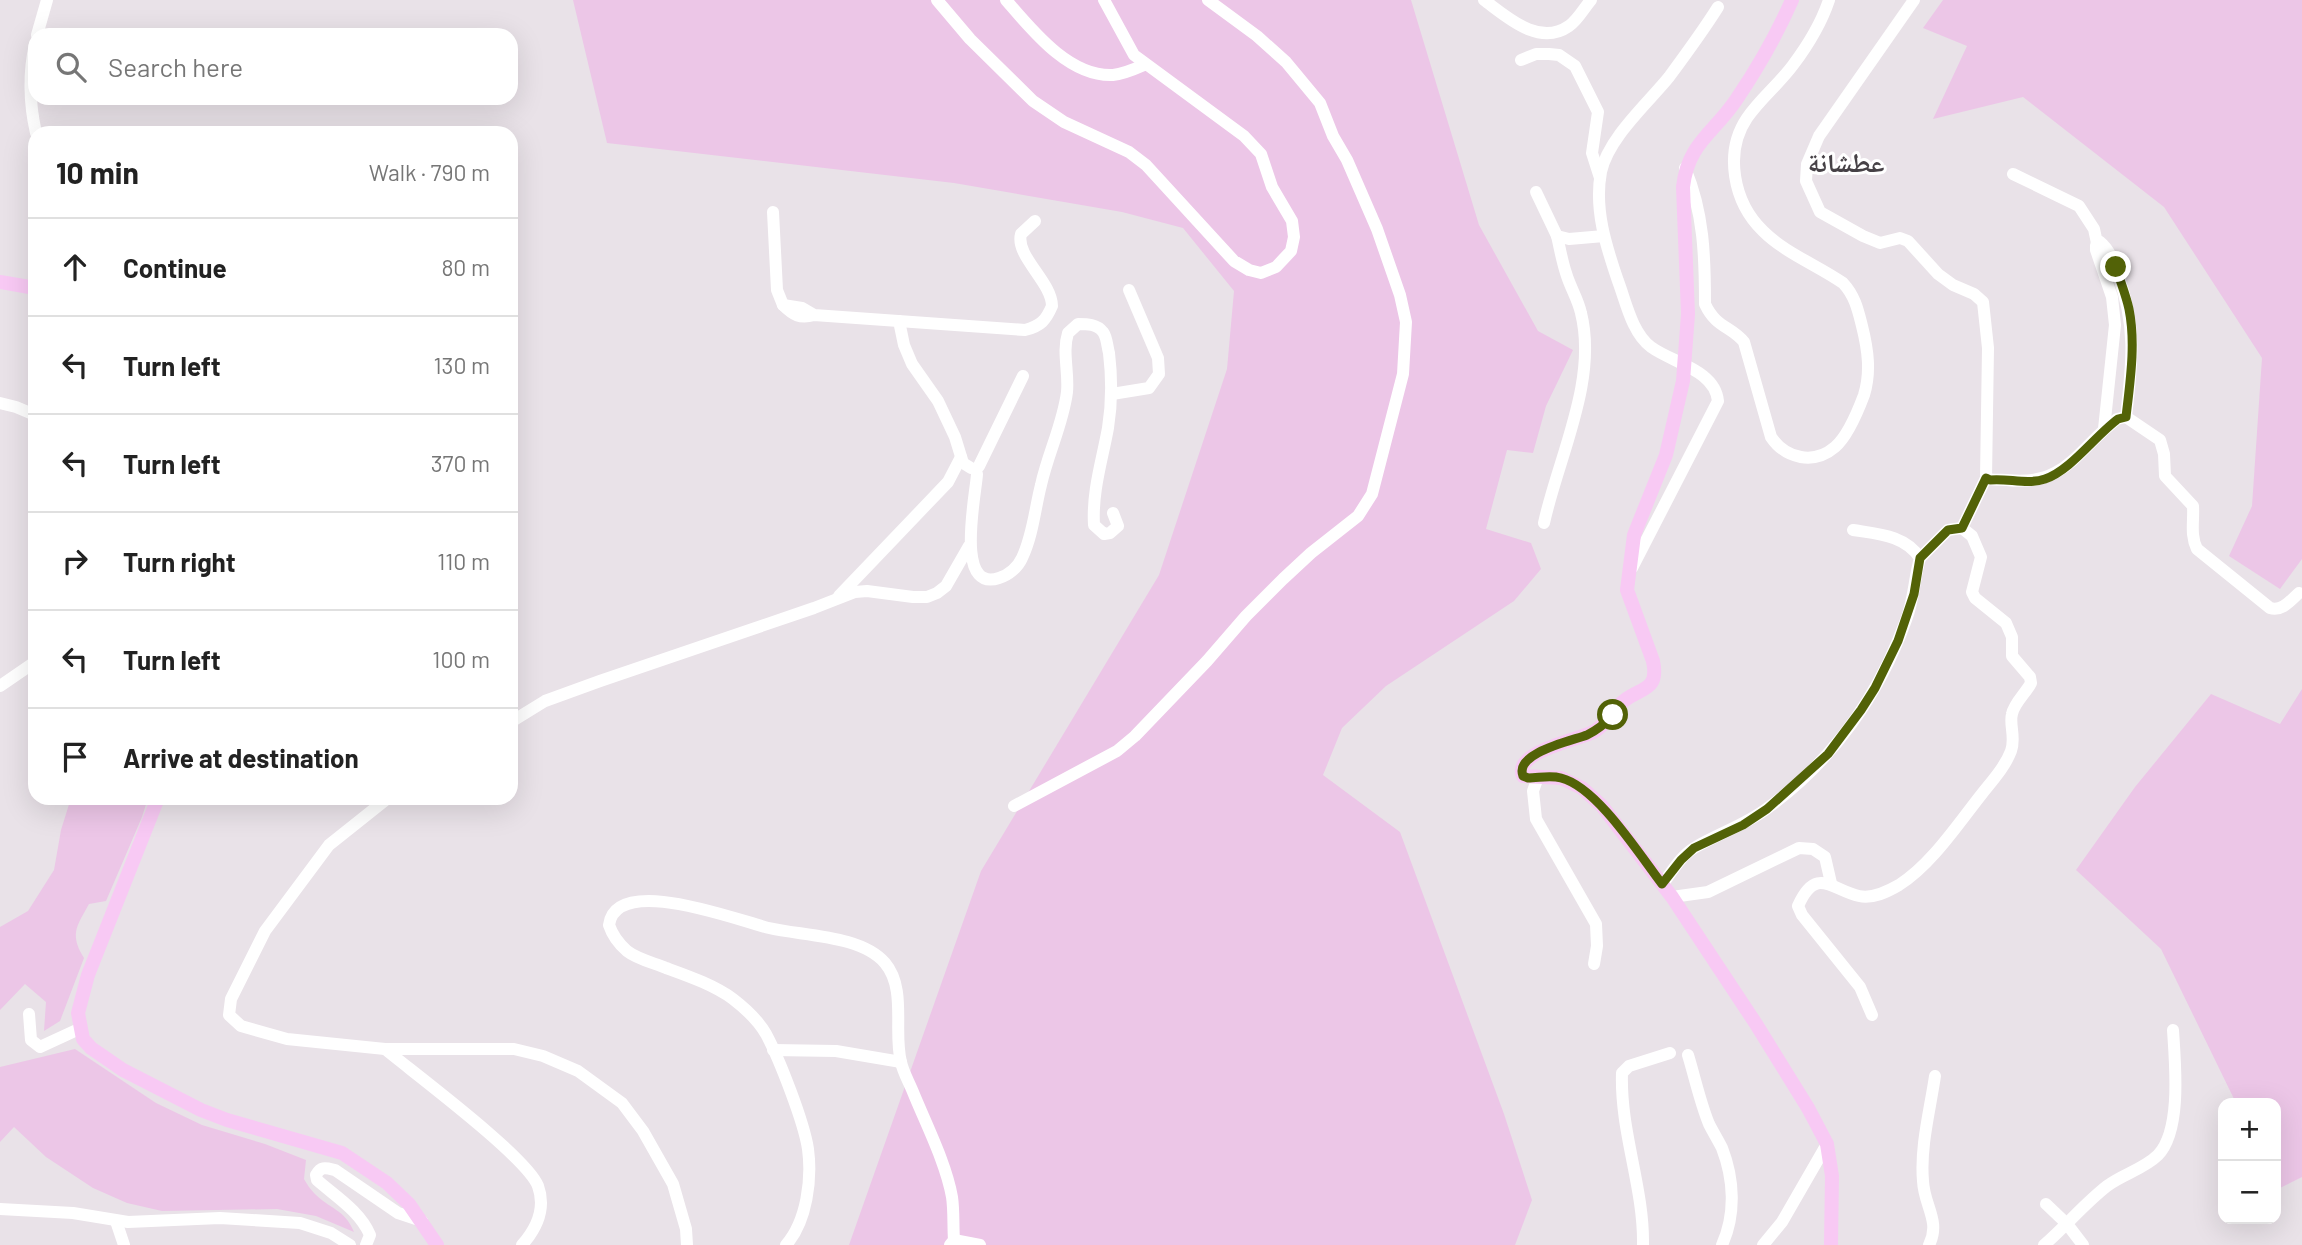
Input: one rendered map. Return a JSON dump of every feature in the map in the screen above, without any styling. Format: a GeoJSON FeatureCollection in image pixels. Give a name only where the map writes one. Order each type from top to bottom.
{"type":"FeatureCollection","features":[{"type":"Feature","properties":{"kind":"main road"},"geometry":{"type":"LineString","coordinates":[[1792,0],[1735,101],[1705,135],[1685,168],[1683,187],[1688,314],[1684,381],[1666,455],[1634,535],[1628,597],[1639,618],[1653,661],[1653,679],[1644,690],[1621,703],[1595,731],[1534,755],[1521,768],[1521,772],[1528,778],[1561,778],[1581,788],[1602,806],[1672,897],[1789,1076],[1819,1127],[1826,1144],[1832,1176],[1831,1245]]}},
{"type":"Feature","properties":{"kind":"main road"},"geometry":{"type":"LineString","coordinates":[[0,282],[28,287]]}},
{"type":"Feature","properties":{"kind":"main road"},"geometry":{"type":"LineString","coordinates":[[155,805],[88,975],[78,1013],[83,1039],[102,1056],[177,1099],[227,1120],[342,1153],[387,1183],[422,1221],[437,1245]]}},
{"type":"Feature","properties":{"kind":"street"},"geometry":{"type":"LineString","coordinates":[[39,28],[47,0]]}},
{"type":"Feature","properties":{"kind":"street"},"geometry":{"type":"LineString","coordinates":[[937,0],[970,39],[1033,101],[1064,122],[1129,152],[1146,165],[1234,261],[1248,270],[1261,273],[1276,267],[1291,251],[1294,237],[1292,220],[1269,178],[1261,155],[1244,136],[1144,65],[1126,44],[1104,0]]}},
{"type":"Feature","properties":{"kind":"street"},"geometry":{"type":"LineString","coordinates":[[1006,0],[1046,45],[1080,67],[1096,73],[1115,75],[1144,65]]}},
{"type":"Feature","properties":{"kind":"street"},"geometry":{"type":"LineString","coordinates":[[1014,807],[1117,751],[1135,736],[1274,588],[1311,553],[1358,516],[1371,494],[1403,374],[1406,322],[1400,295],[1372,217],[1320,103],[1286,62],[1257,36],[1208,0]]}},
{"type":"Feature","properties":{"kind":"street"},"geometry":{"type":"LineString","coordinates":[[1484,0],[1522,27],[1542,33],[1569,27],[1591,0]]}},
{"type":"Feature","properties":{"kind":"street"},"geometry":{"type":"LineString","coordinates":[[1824,14],[1829,0]]}},
{"type":"Feature","properties":{"kind":"street"},"geometry":{"type":"LineString","coordinates":[[1685,168],[1702,222],[1705,304],[1710,316],[1720,326],[1742,339],[1771,436],[1777,445],[1796,457],[1816,456],[1835,447],[1846,433],[1860,403],[1869,366],[1857,306],[1843,283],[1813,262],[1775,242],[1761,229],[1746,209],[1734,173],[1736,143],[1740,130],[1756,106],[1795,63],[1824,14],[1836,0]]}},
{"type":"Feature","properties":{"kind":"street"},"geometry":{"type":"LineString","coordinates":[[1914,0],[1819,136],[1809,158],[1805,176],[1820,212],[1880,243],[1900,238],[1908,241],[1938,274],[1983,302],[1988,348],[1986,478],[1962,528]]}},
{"type":"Feature","properties":{"kind":"street"},"geometry":{"type":"LineString","coordinates":[[1600,178],[1610,150],[1670,76],[1718,7]]}},
{"type":"Feature","properties":{"kind":"street"},"geometry":{"type":"LineString","coordinates":[[1521,60],[1536,54],[1559,55],[1575,66],[1598,112],[1592,153],[1600,178],[1600,209],[1604,236],[1636,328],[1647,343],[1703,375],[1716,389],[1718,401],[1715,409],[1630,571]]}},
{"type":"Feature","properties":{"kind":"street"},"geometry":{"type":"LineString","coordinates":[[30,105],[34,126]]}},
{"type":"Feature","properties":{"kind":"street"},"geometry":{"type":"LineString","coordinates":[[2013,174],[2079,206],[2094,229],[2096,250],[2112,297],[2115,325],[2104,429]]}},
{"type":"Feature","properties":{"kind":"street"},"geometry":{"type":"LineString","coordinates":[[1536,192],[1557,236],[1566,273],[1581,313],[1585,348],[1583,379],[1550,491],[1544,523]]}},
{"type":"Feature","properties":{"kind":"street"},"geometry":{"type":"LineString","coordinates":[[773,212],[777,290],[783,305],[802,308],[814,315],[1025,330],[1043,323],[1052,306],[1052,298],[1019,240],[1035,221]]}},
{"type":"Feature","properties":{"kind":"street"},"geometry":{"type":"LineString","coordinates":[[1557,236],[1569,239],[1604,236]]}},
{"type":"Feature","properties":{"kind":"street"},"geometry":{"type":"LineString","coordinates":[[2097,243],[2103,244],[2110,254],[2129,306],[2132,339],[2126,417]]}},
{"type":"Feature","properties":{"kind":"street"},"geometry":{"type":"LineString","coordinates":[[1112,394],[1149,388],[1159,374],[1158,358],[1129,290]]}},
{"type":"Feature","properties":{"kind":"street"},"geometry":{"type":"LineString","coordinates":[[899,321],[912,365],[938,401],[956,437],[963,463],[976,469]]}},
{"type":"Feature","properties":{"kind":"street"},"geometry":{"type":"LineString","coordinates":[[1023,376],[976,469],[970,546],[974,568],[990,579],[999,578],[1012,571],[1024,555],[1041,484],[1065,404],[1066,339],[1075,325],[1092,325],[1104,333],[1109,357],[1112,394],[1093,507],[1094,524],[1104,534],[1110,533],[1118,526],[1114,513]]}},
{"type":"Feature","properties":{"kind":"street"},"geometry":{"type":"LineString","coordinates":[[0,403],[28,412]]}},
{"type":"Feature","properties":{"kind":"street"},"geometry":{"type":"LineString","coordinates":[[1986,478],[2025,482],[2044,480],[2060,471],[2104,429],[2126,417],[2160,440],[2165,476],[2193,506],[2193,542],[2197,549],[2270,608],[2275,610],[2284,606],[2299,593]]}},
{"type":"Feature","properties":{"kind":"street"},"geometry":{"type":"LineString","coordinates":[[838,598],[948,482],[961,457]]}},
{"type":"Feature","properties":{"kind":"street"},"geometry":{"type":"LineString","coordinates":[[1662,884],[1694,848],[1743,825],[1767,809],[1803,779],[1835,746],[1875,688],[1898,641],[1914,594],[1920,558],[1948,530],[1962,528],[1972,536],[1981,557],[1972,592],[1975,598],[2006,623],[2012,637],[2012,656],[2030,677],[2031,682],[2012,713],[2012,749],[2003,766],[1948,838],[1900,884],[1874,896],[1860,896],[1831,883],[1819,884],[1808,890],[1798,906],[1802,915],[1860,987],[1872,1015]]}},
{"type":"Feature","properties":{"kind":"street"},"geometry":{"type":"LineString","coordinates":[[1853,530],[1903,541],[1912,546],[1920,558]]}},
{"type":"Feature","properties":{"kind":"street"},"geometry":{"type":"LineString","coordinates":[[518,718],[545,701],[838,598],[867,591],[927,597],[946,586],[970,546]]}},
{"type":"Feature","properties":{"kind":"street"},"geometry":{"type":"LineString","coordinates":[[0,686],[28,667]]}},
{"type":"Feature","properties":{"kind":"street"},"geometry":{"type":"LineString","coordinates":[[1538,777],[1533,791],[1536,819],[1596,924],[1594,964]]}},
{"type":"Feature","properties":{"kind":"street"},"geometry":{"type":"LineString","coordinates":[[379,805],[329,845],[265,931],[231,999],[229,1015],[241,1026],[287,1039],[385,1049],[420,1047],[527,1051],[565,1065],[594,1081],[622,1103],[643,1131],[663,1163],[678,1197],[687,1245]]}},
{"type":"Feature","properties":{"kind":"street"},"geometry":{"type":"LineString","coordinates":[[1672,897],[1708,892],[1799,848],[1813,849],[1825,857],[1831,883]]}},
{"type":"Feature","properties":{"kind":"street"},"geometry":{"type":"LineString","coordinates":[[786,1245],[791,1240],[804,1208],[809,1159],[796,1110],[766,1034],[755,1018],[730,997],[694,978],[628,952],[611,932],[609,925],[614,911],[620,906],[666,902],[698,908],[770,928],[833,937],[864,949],[884,962],[892,978],[899,1019],[901,1062],[952,1197],[952,1242],[980,1245]]}},
{"type":"Feature","properties":{"kind":"street"},"geometry":{"type":"LineString","coordinates":[[29,1014],[31,1040],[40,1047],[79,1029]]}},
{"type":"Feature","properties":{"kind":"street"},"geometry":{"type":"LineString","coordinates":[[2045,1245],[2080,1209],[2107,1187],[2159,1154],[2171,1128],[2175,1096],[2173,1030]]}},
{"type":"Feature","properties":{"kind":"street"},"geometry":{"type":"LineString","coordinates":[[385,1049],[520,1162],[537,1183],[541,1210],[528,1239],[522,1245]]}},
{"type":"Feature","properties":{"kind":"street"},"geometry":{"type":"LineString","coordinates":[[773,1050],[836,1051],[901,1062]]}},
{"type":"Feature","properties":{"kind":"street"},"geometry":{"type":"LineString","coordinates":[[1643,1245],[1641,1198],[1623,1111],[1622,1073],[1629,1066],[1671,1052]]}},
{"type":"Feature","properties":{"kind":"street"},"geometry":{"type":"LineString","coordinates":[[1688,1055],[1708,1122],[1721,1148],[1731,1184],[1731,1220],[1722,1245]]}},
{"type":"Feature","properties":{"kind":"street"},"geometry":{"type":"LineString","coordinates":[[1929,1245],[1934,1236],[1934,1225],[1923,1182],[1923,1157],[1935,1076]]}},
{"type":"Feature","properties":{"kind":"street"},"geometry":{"type":"LineString","coordinates":[[1763,1245],[1782,1222],[1826,1144]]}},
{"type":"Feature","properties":{"kind":"street"},"geometry":{"type":"LineString","coordinates":[[366,1245],[370,1235],[368,1229],[353,1211],[317,1180],[319,1170],[325,1167],[335,1170],[397,1213],[422,1221]]}},
{"type":"Feature","properties":{"kind":"street"},"geometry":{"type":"LineString","coordinates":[[2046,1204],[2067,1224],[2083,1245]]}},
{"type":"Feature","properties":{"kind":"street"},"geometry":{"type":"LineString","coordinates":[[0,1209],[73,1213],[116,1221],[220,1218],[300,1223],[331,1233],[350,1245]]}},
{"type":"Feature","properties":{"kind":"street"},"geometry":{"type":"LineString","coordinates":[[116,1221],[124,1245]]}},
{"type":"Feature","properties":{"kind":"shaded area"},"geometry":{"type":"Polygon","coordinates":[[[573,0],[1411,0],[1479,225],[1538,331],[1573,350],[1546,406],[1533,453],[1507,450],[1486,529],[1531,543],[1541,569],[1514,601],[1386,686],[1342,728],[1323,775],[1400,832],[1504,1114],[1532,1200],[1515,1245],[849,1245],[981,871],[1159,575],[1227,369],[1234,291],[1183,228],[1122,212],[954,183],[607,143],[573,0]]]}},
{"type":"Feature","properties":{"kind":"shaded area"},"geometry":{"type":"Polygon","coordinates":[[[1943,0],[2302,0],[2302,559],[2280,589],[2229,556],[2252,506],[2262,358],[2164,207],[2023,97],[1933,119],[1967,46],[1923,28],[1943,0]]]}},
{"type":"Feature","properties":{"kind":"shaded area"},"geometry":{"type":"Polygon","coordinates":[[[2302,689],[2302,1177],[2281,1188],[2281,1098],[2234,1098],[2161,949],[2076,870],[2135,787],[2211,694],[2280,724],[2302,689]]]}},
{"type":"Feature","properties":{"kind":"shaded area"},"geometry":{"type":"Polygon","coordinates":[[[69,805],[146,805],[106,901],[89,904],[78,924],[77,943],[84,958],[60,1021],[44,1031],[46,1002],[25,984],[0,1010],[0,927],[28,911],[54,870],[69,805]]]}},
{"type":"Feature","properties":{"kind":"shaded area"},"geometry":{"type":"Polygon","coordinates":[[[75,1049],[156,1103],[202,1125],[306,1160],[304,1179],[320,1198],[346,1218],[354,1232],[316,1216],[277,1209],[162,1211],[127,1203],[93,1188],[46,1157],[14,1127],[0,1142],[0,1067],[75,1049]]]}},
{"type":"Feature","properties":{"kind":"district","name":"عطشانة"},"geometry":{"type":"Point","coordinates":[1846,161]}},
{"type":"Feature","properties":{"kind":"route"},"geometry":{"type":"LineString","coordinates":[[1613,715],[1595,731],[1534,755],[1521,768],[1521,772],[1528,778],[1561,778],[1581,788],[1602,806],[1662,884],[1694,848],[1743,825],[1767,809],[1803,779],[1848,729],[1875,688],[1898,641],[1914,594],[1920,558],[1948,530],[1962,528],[1986,478],[2025,482],[2044,480],[2060,471],[2104,429],[2126,417],[2132,360],[2131,323],[2129,306],[2116,267]]}}]}
